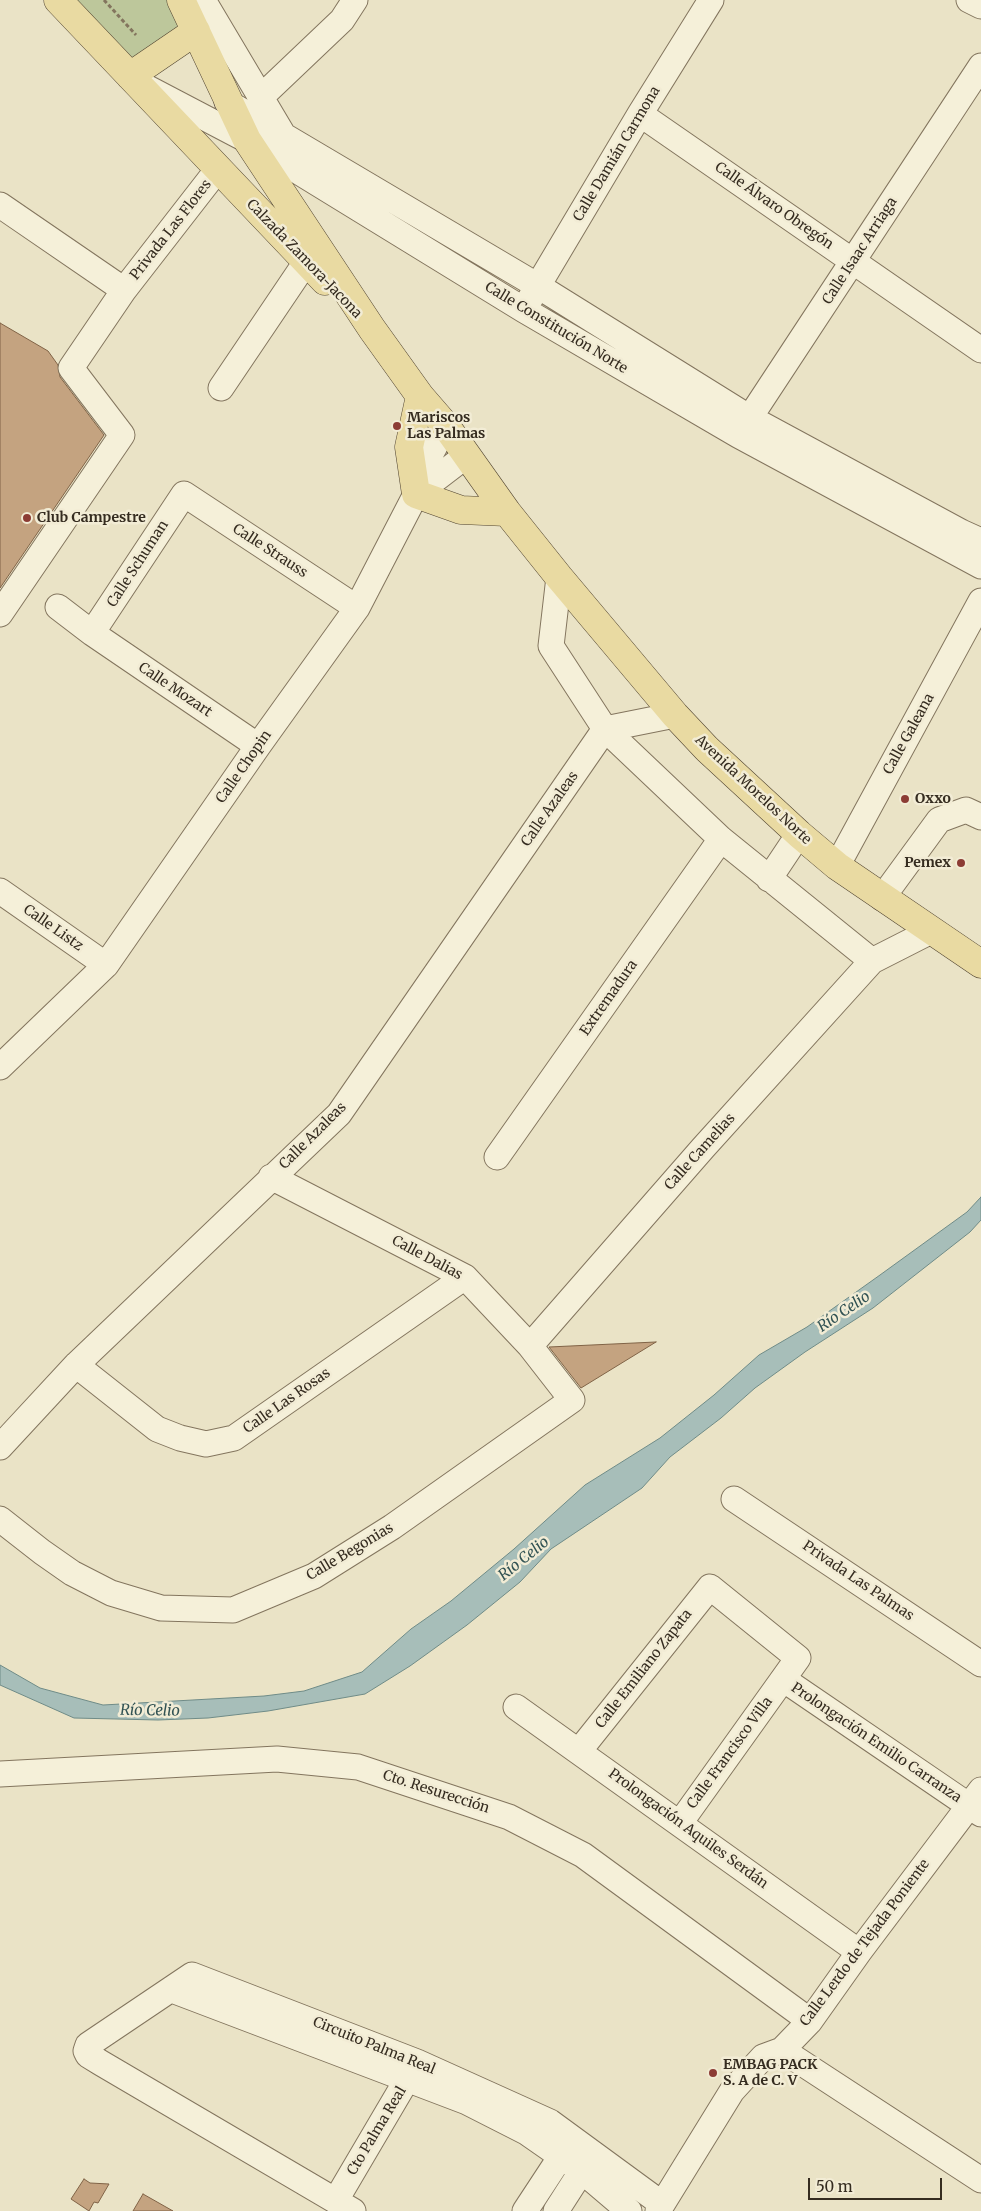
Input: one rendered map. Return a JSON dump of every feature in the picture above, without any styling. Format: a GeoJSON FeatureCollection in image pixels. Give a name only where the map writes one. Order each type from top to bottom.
{"type":"FeatureCollection","features":[{"type":"Feature","properties":{"kind":"main road","name":"Calzada Zamora-Jacona"},"geometry":{"type":"LineString","coordinates":[[58,0],[306,262],[372,328]]}},
{"type":"Feature","properties":{"kind":"main road","name":"Calzada Zamora-Jacona"},"geometry":{"type":"LineString","coordinates":[[181,0],[227,102],[247,140],[372,328]]}},
{"type":"Feature","properties":{"kind":"main road"},"geometry":{"type":"LineString","coordinates":[[133,79],[196,30]]}},
{"type":"Feature","properties":{"kind":"main road","name":"Avenida Morelos Norte"},"geometry":{"type":"LineString","coordinates":[[372,328],[420,396],[446,426],[507,512],[675,715],[707,749],[799,834],[837,866],[931,931],[979,957]]}},
{"type":"Feature","properties":{"kind":"main road"},"geometry":{"type":"LineString","coordinates":[[420,396],[409,447],[416,494],[461,510],[507,512]]}},
{"type":"Feature","properties":{"kind":"street"},"geometry":{"type":"LineString","coordinates":[[203,0],[283,134],[280,162]]}},
{"type":"Feature","properties":{"kind":"street"},"geometry":{"type":"LineString","coordinates":[[261,97],[342,20],[356,0]]}},
{"type":"Feature","properties":{"kind":"street","name":"Calle Damián Carmona"},"geometry":{"type":"LineString","coordinates":[[524,310],[640,114],[711,0]]}},
{"type":"Feature","properties":{"kind":"street"},"geometry":{"type":"LineString","coordinates":[[969,0],[981,6]]}},
{"type":"Feature","properties":{"kind":"street","name":"Calle Isaac Arriaga"},"geometry":{"type":"LineString","coordinates":[[744,427],[981,66]]}},
{"type":"Feature","properties":{"kind":"street","name":"Calle Constitución Norte"},"geometry":{"type":"LineString","coordinates":[[133,79],[247,140],[524,310],[744,427],[981,541]]}},
{"type":"Feature","properties":{"kind":"street","name":"Calle Constitución Norte"},"geometry":{"type":"LineString","coordinates":[[227,102],[538,286],[744,427],[981,566]]}},
{"type":"Feature","properties":{"kind":"street","name":"Calle Álvaro Obregón"},"geometry":{"type":"LineString","coordinates":[[640,114],[981,350]]}},
{"type":"Feature","properties":{"kind":"street","name":"Privada Las Flores"},"geometry":{"type":"LineString","coordinates":[[0,614],[122,435],[71,368],[124,290],[218,169]]}},
{"type":"Feature","properties":{"kind":"street","name":"Privada Las Flores"},"geometry":{"type":"LineString","coordinates":[[0,206],[124,290]]}},
{"type":"Feature","properties":{"kind":"street"},"geometry":{"type":"LineString","coordinates":[[221,388],[306,262]]}},
{"type":"Feature","properties":{"kind":"street"},"geometry":{"type":"LineString","coordinates":[[416,494],[429,457],[446,426]]}},
{"type":"Feature","properties":{"kind":"street","name":"Calle Chopin"},"geometry":{"type":"LineString","coordinates":[[0,1067],[106,965],[258,746],[357,608],[416,494],[467,455]]}},
{"type":"Feature","properties":{"kind":"street","name":"Calle Strauss"},"geometry":{"type":"LineString","coordinates":[[184,494],[357,608]]}},
{"type":"Feature","properties":{"kind":"street","name":"Calle Schuman"},"geometry":{"type":"LineString","coordinates":[[92,633],[184,494]]}},
{"type":"Feature","properties":{"kind":"street"},"geometry":{"type":"LineString","coordinates":[[559,577],[551,646],[605,729],[721,839],[872,961],[931,931]]}},
{"type":"Feature","properties":{"kind":"street","name":"Calle Galeana"},"geometry":{"type":"LineString","coordinates":[[837,866],[981,601]]}},
{"type":"Feature","properties":{"kind":"street","name":"Calle Mozart"},"geometry":{"type":"LineString","coordinates":[[58,607],[92,633],[258,746]]}},
{"type":"Feature","properties":{"kind":"street"},"geometry":{"type":"LineString","coordinates":[[605,729],[675,715]]}},
{"type":"Feature","properties":{"kind":"street","name":"Calle Azaleas"},"geometry":{"type":"LineString","coordinates":[[0,1447],[76,1365],[339,1114],[605,729]]}},
{"type":"Feature","properties":{"kind":"street"},"geometry":{"type":"LineString","coordinates":[[882,898],[939,820],[966,810],[981,817]]}},
{"type":"Feature","properties":{"kind":"street"},"geometry":{"type":"LineString","coordinates":[[769,879],[799,834]]}},
{"type":"Feature","properties":{"kind":"street","name":"Extremadura"},"geometry":{"type":"LineString","coordinates":[[497,1157],[721,839]]}},
{"type":"Feature","properties":{"kind":"street","name":"Calle Listz"},"geometry":{"type":"LineString","coordinates":[[0,891],[106,965]]}},
{"type":"Feature","properties":{"kind":"street","name":"Calle Camelias"},"geometry":{"type":"LineString","coordinates":[[530,1346],[703,1148],[872,961]]}},
{"type":"Feature","properties":{"kind":"street","name":"Calle Dalias"},"geometry":{"type":"LineString","coordinates":[[272,1177],[464,1277],[530,1346],[572,1400]]}},
{"type":"Feature","properties":{"kind":"street","name":"Calle Las Rosas"},"geometry":{"type":"LineString","coordinates":[[76,1365],[157,1429],[180,1438],[206,1444],[234,1438],[464,1277]]}},
{"type":"Feature","properties":{"kind":"street","name":"Calle Begonias"},"geometry":{"type":"LineString","coordinates":[[0,1519],[72,1573],[111,1594],[161,1608],[233,1610],[314,1576],[392,1527],[572,1400]]}},
{"type":"Feature","properties":{"kind":"street","name":"Privada Las Palmas"},"geometry":{"type":"LineString","coordinates":[[734,1499],[981,1664]]}},
{"type":"Feature","properties":{"kind":"street","name":"Calle Francisco Villa"},"geometry":{"type":"LineString","coordinates":[[680,1822],[798,1658],[710,1587]]}},
{"type":"Feature","properties":{"kind":"street","name":"Calle Emiliano Zapata"},"geometry":{"type":"LineString","coordinates":[[579,1751],[710,1587]]}},
{"type":"Feature","properties":{"kind":"street","name":"Prolongación Emilio Carranza"},"geometry":{"type":"LineString","coordinates":[[783,1680],[977,1803]]}},
{"type":"Feature","properties":{"kind":"street","name":"Prolongación Aquiles Serdán"},"geometry":{"type":"LineString","coordinates":[[516,1707],[680,1822],[859,1952]]}},
{"type":"Feature","properties":{"kind":"street","name":"Cto. Resurección"},"geometry":{"type":"LineString","coordinates":[[0,1774],[277,1759],[358,1767],[509,1816],[583,1855],[810,2021]]}},
{"type":"Feature","properties":{"kind":"street","name":"Calle Lerdo de Tejada Poniente"},"geometry":{"type":"LineString","coordinates":[[660,2208],[732,2091],[763,2058],[782,2050],[810,2021],[859,1952],[977,1803]]}},
{"type":"Feature","properties":{"kind":"street","name":"Circuito Palma Real"},"geometry":{"type":"LineString","coordinates":[[345,2206],[88,2055],[86,2051],[88,2045],[172,1990],[412,2070],[467,2102],[526,2132],[567,2148],[660,2208]]}},
{"type":"Feature","properties":{"kind":"street"},"geometry":{"type":"LineString","coordinates":[[782,2050],[981,2180]]}},
{"type":"Feature","properties":{"kind":"street","name":"Cto Palma Real"},"geometry":{"type":"LineString","coordinates":[[345,2206],[412,2070]]}},
{"type":"Feature","properties":{"kind":"street"},"geometry":{"type":"LineString","coordinates":[[525,2211],[567,2148]]}},
{"type":"Feature","properties":{"kind":"street"},"geometry":{"type":"LineString","coordinates":[[556,2211],[588,2162]]}},
{"type":"Feature","properties":{"kind":"street","name":"Circuito Palma Real"},"geometry":{"type":"LineString","coordinates":[[588,2162],[629,2211]]}},
{"type":"Feature","properties":{"kind":"path"},"geometry":{"type":"LineString","coordinates":[[104,0],[136,35]]}},
{"type":"Feature","properties":{"kind":"green space"},"geometry":{"type":"Polygon","coordinates":[[[75,0],[169,0],[183,26],[136,63],[75,0]]]}},
{"type":"Feature","properties":{"kind":"water","name":"Río Celio"},"geometry":{"type":"Polygon","coordinates":[[[981,1197],[981,1220],[970,1232],[873,1308],[805,1352],[755,1388],[721,1418],[670,1457],[642,1488],[551,1549],[520,1582],[467,1625],[410,1666],[365,1694],[268,1711],[208,1718],[158,1720],[74,1718],[0,1685],[0,1665],[40,1688],[103,1705],[264,1696],[304,1691],[362,1672],[411,1629],[451,1601],[514,1549],[585,1485],[660,1438],[714,1395],[759,1355],[807,1327],[967,1212],[981,1197]]]}},
{"type":"Feature","properties":{"kind":"building","name":"Club Campestre"},"geometry":{"type":"Polygon","coordinates":[[[0,323],[48,351],[58,365],[60,377],[104,435],[0,588],[0,323]]]}},
{"type":"Feature","properties":{"kind":"building"},"geometry":{"type":"Polygon","coordinates":[[[656,1342],[581,1388],[549,1347],[656,1342]]]}},
{"type":"Feature","properties":{"kind":"building"},"geometry":{"type":"Polygon","coordinates":[[[84,2179],[90,2183],[109,2184],[98,2203],[94,2202],[89,2211],[71,2199],[84,2179]]]}},
{"type":"Feature","properties":{"kind":"building"},"geometry":{"type":"Polygon","coordinates":[[[143,2194],[173,2211],[133,2211],[143,2194]]]}},
{"type":"Feature","properties":{"kind":"place","name":"Mariscos Las Palmas"},"geometry":{"type":"Point","coordinates":[397,426]}},
{"type":"Feature","properties":{"kind":"place","name":"Club Campestre"},"geometry":{"type":"Point","coordinates":[27,518]}},
{"type":"Feature","properties":{"kind":"place","name":"Oxxo"},"geometry":{"type":"Point","coordinates":[905,799]}},
{"type":"Feature","properties":{"kind":"place","name":"Pemex"},"geometry":{"type":"Point","coordinates":[961,863]}},
{"type":"Feature","properties":{"kind":"place","name":"EMBAG PACK S. A de C. V"},"geometry":{"type":"Point","coordinates":[713,2073]}}]}
